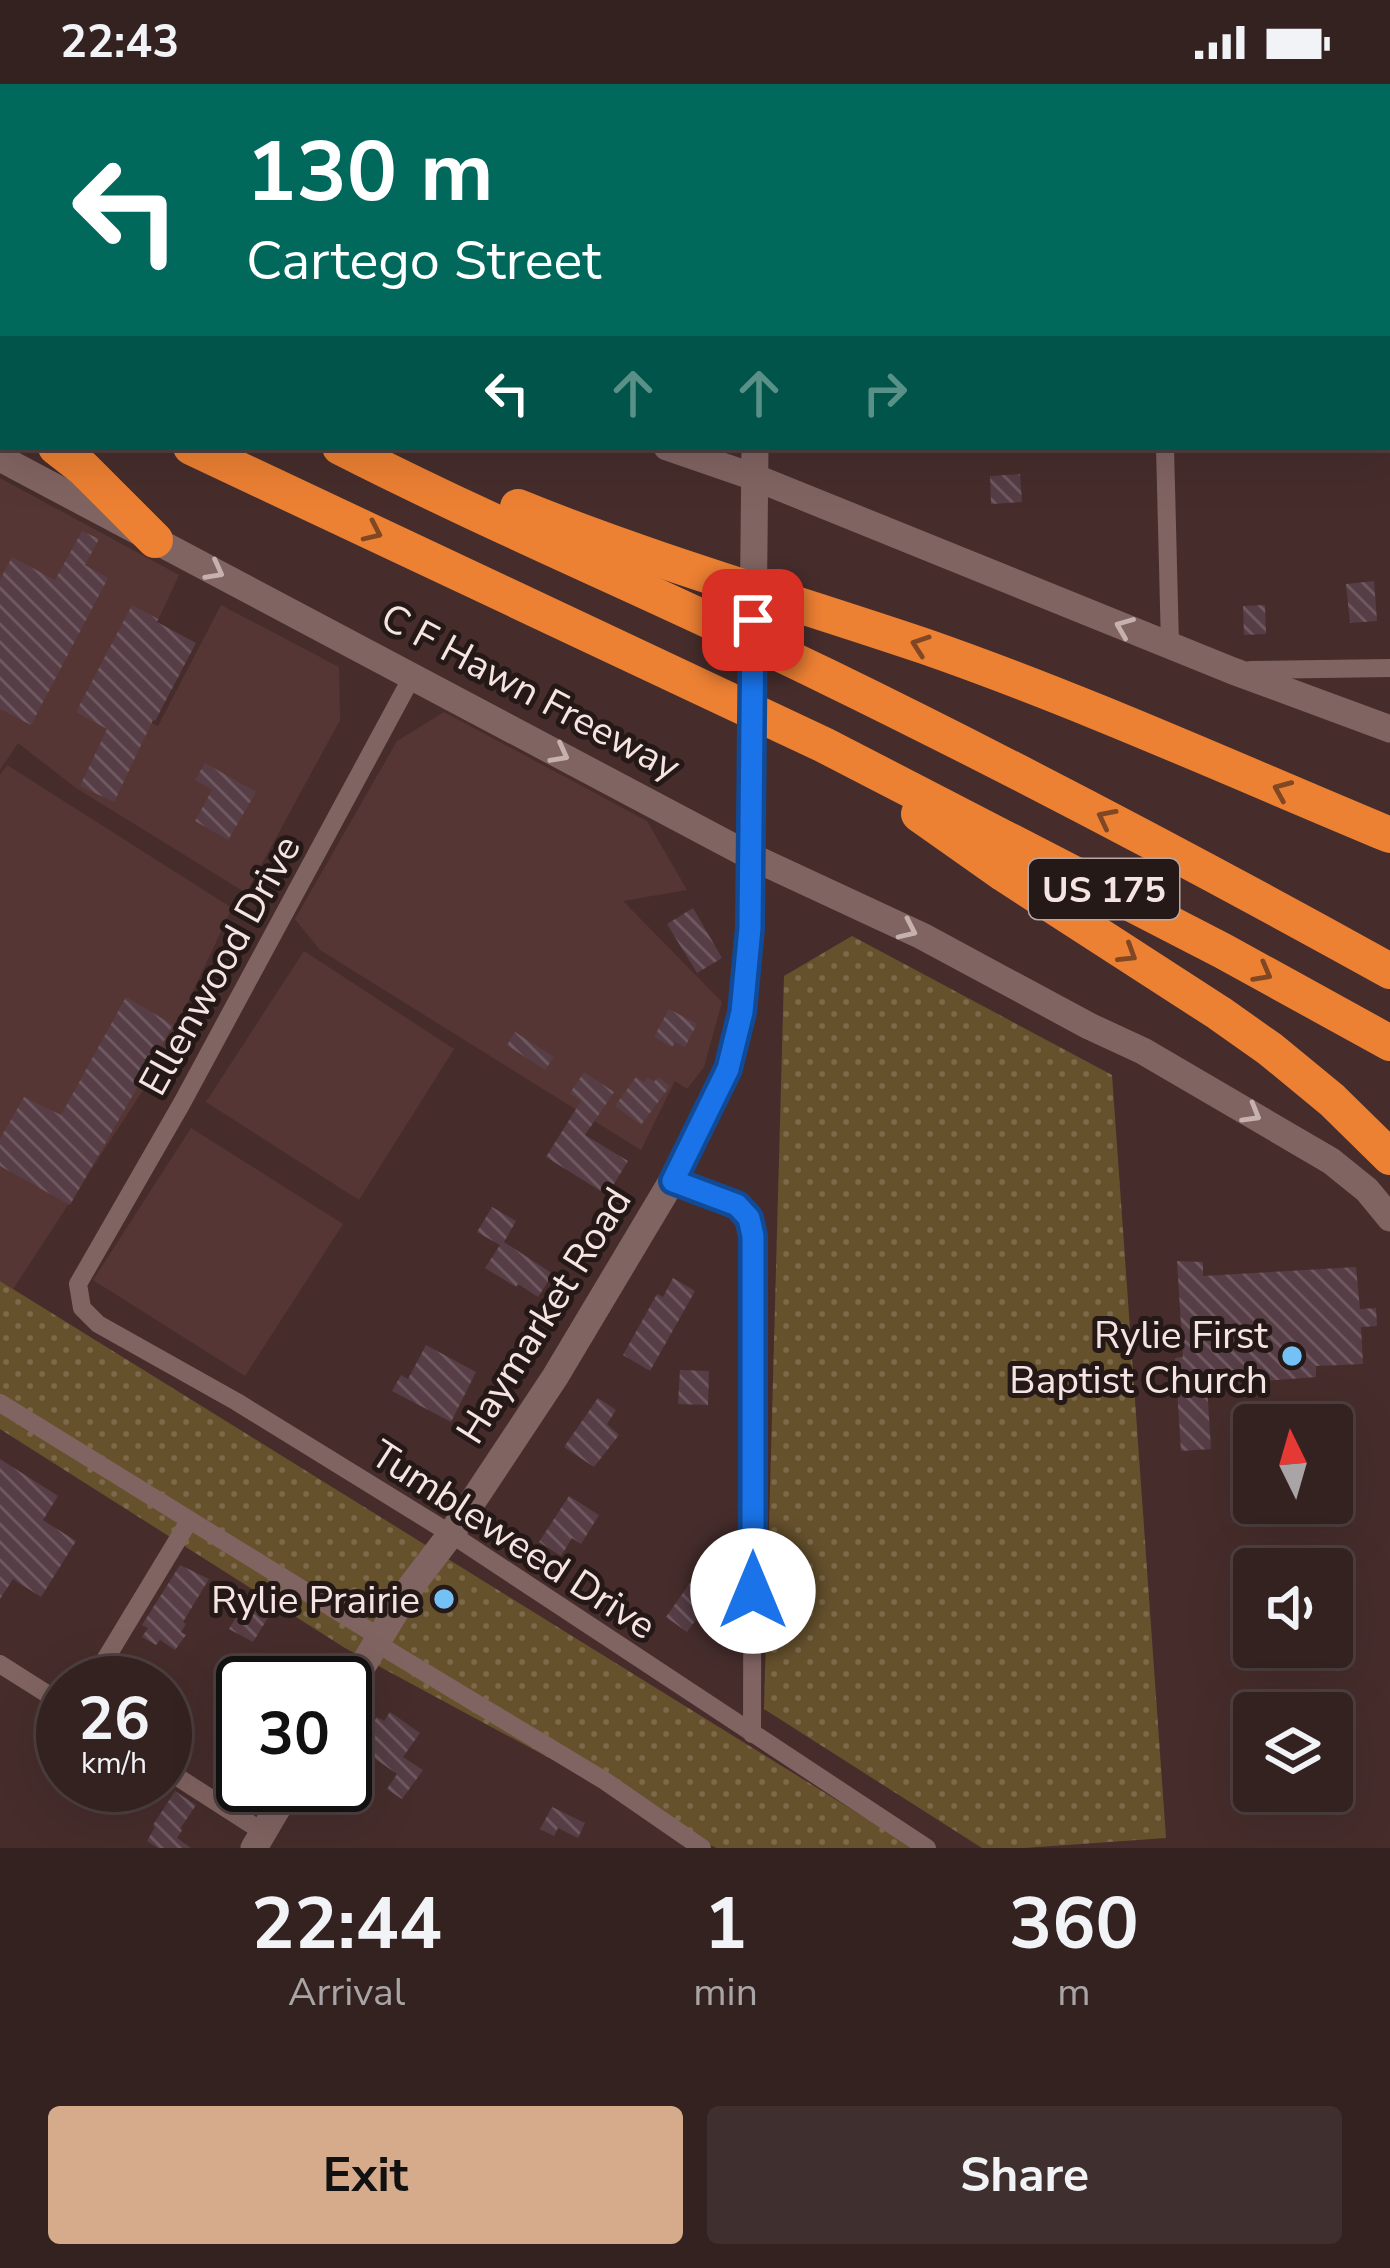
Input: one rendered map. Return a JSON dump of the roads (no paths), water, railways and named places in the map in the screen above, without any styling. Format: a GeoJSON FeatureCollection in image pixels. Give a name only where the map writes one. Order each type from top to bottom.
{"type":"FeatureCollection","features":[{"type":"Feature","properties":{"kind":"highway"},"geometry":{"type":"LineString","coordinates":[[60,450],[155,540]]}},
{"type":"Feature","properties":{"kind":"highway","name":"C F Hawn Freeway"},"geometry":{"type":"LineString","coordinates":[[197,450],[824,745],[1032,850],[1387,1042]]}},
{"type":"Feature","properties":{"kind":"highway","name":"US 175"},"geometry":{"type":"LineString","coordinates":[[346,450],[824,675],[1210,872],[1390,970]]}},
{"type":"Feature","properties":{"kind":"highway"},"geometry":{"type":"LineString","coordinates":[[364,450],[433,472],[584,534],[1016,680],[1390,835]]}},
{"type":"Feature","properties":{"kind":"highway"},"geometry":{"type":"LineString","coordinates":[[824,745],[1004,874],[1270,1049],[1390,1157]]}},
{"type":"Feature","properties":{"kind":"highway"},"geometry":{"type":"LineString","coordinates":[[1210,872],[1390,954]]}},
{"type":"Feature","properties":{"kind":"main road"},"geometry":{"type":"LineString","coordinates":[[676,450],[1390,729]]}},
{"type":"Feature","properties":{"kind":"main road","name":"Haymarket Road"},"geometry":{"type":"LineString","coordinates":[[369,1656],[409,1589],[555,1377],[673,1181],[728,1069],[742,1012],[750,928],[754,450]]}},
{"type":"Feature","properties":{"kind":"main road","name":"C F Hawn Freeway"},"geometry":{"type":"LineString","coordinates":[[0,458],[752,857],[922,936],[1143,1051],[1325,1157],[1367,1190],[1390,1218]]}},
{"type":"Feature","properties":{"kind":"main road"},"geometry":{"type":"LineString","coordinates":[[258,1840],[275,1812]]}},
{"type":"Feature","properties":{"kind":"street"},"geometry":{"type":"LineString","coordinates":[[1165,450],[1170,645]]}},
{"type":"Feature","properties":{"kind":"street"},"geometry":{"type":"LineString","coordinates":[[1233,670],[1390,668]]}},
{"type":"Feature","properties":{"kind":"street","name":"Ellenwood Drive"},"geometry":{"type":"LineString","coordinates":[[78,1284],[182,1103],[413,675]]}},
{"type":"Feature","properties":{"kind":"street"},"geometry":{"type":"LineString","coordinates":[[673,1181],[737,1205],[749,1218],[753,1236],[752,1734]]}},
{"type":"Feature","properties":{"kind":"street","name":"Tumbleweed Drive"},"geometry":{"type":"LineString","coordinates":[[78,1284],[82,1308],[98,1324],[238,1402],[451,1534],[926,1848]]}},
{"type":"Feature","properties":{"kind":"street"},"geometry":{"type":"LineString","coordinates":[[0,1404],[605,1781],[702,1848]]}},
{"type":"Feature","properties":{"kind":"street"},"geometry":{"type":"LineString","coordinates":[[107,1656],[189,1521]]}},
{"type":"Feature","properties":{"kind":"street"},"geometry":{"type":"LineString","coordinates":[[0,1664],[36,1687]]}},
{"type":"Feature","properties":{"kind":"street"},"geometry":{"type":"LineString","coordinates":[[192,1790],[258,1840]]}},
{"type":"Feature","properties":{"kind":"place","name":"Rylie First Baptist Church"},"geometry":{"type":"Point","coordinates":[1292,1356]}},
{"type":"Feature","properties":{"kind":"place","name":"Rylie Prairie"},"geometry":{"type":"Point","coordinates":[444,1599]}}]}
